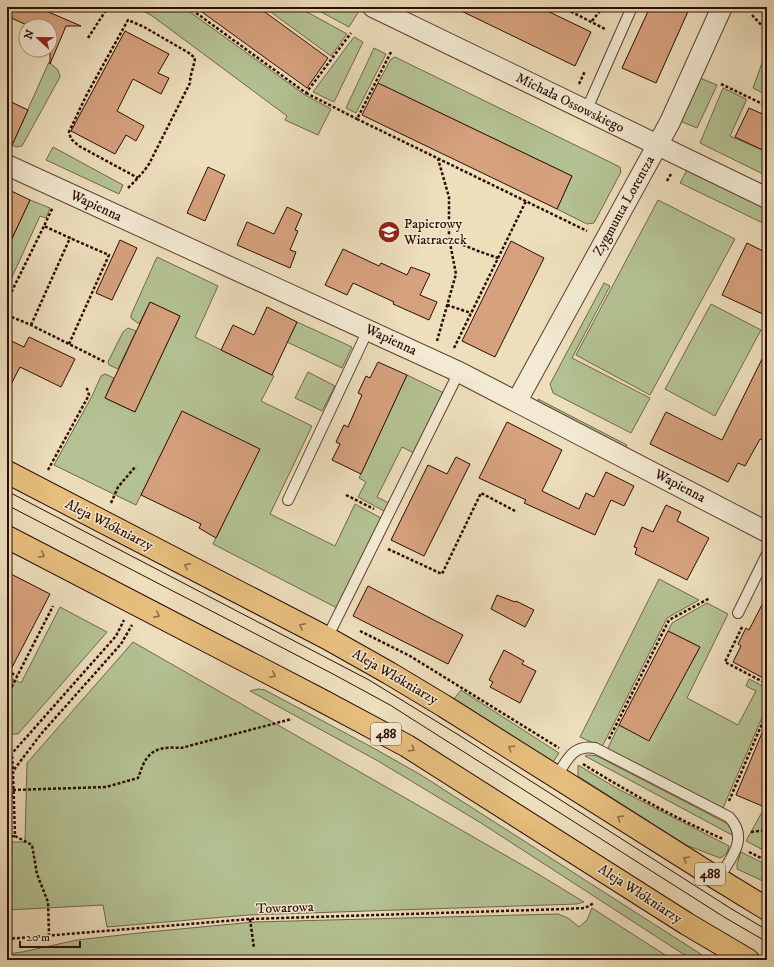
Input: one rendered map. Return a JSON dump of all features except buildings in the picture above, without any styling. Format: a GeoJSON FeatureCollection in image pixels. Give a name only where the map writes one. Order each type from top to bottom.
{"type":"FeatureCollection","features":[{"type":"Feature","properties":{"kind":"main road","name":"Aleja Włókniarzy"},"geometry":{"type":"LineString","coordinates":[[7,472],[326,638],[421,691],[767,909]]}},
{"type":"Feature","properties":{"kind":"main road","name":"Aleja Włókniarzy"},"geometry":{"type":"LineString","coordinates":[[7,537],[407,746],[693,928],[748,960]]}},
{"type":"Feature","properties":{"kind":"street","name":"Michała Ossowskiego"},"geometry":{"type":"LineString","coordinates":[[373,7],[767,198]]}},
{"type":"Feature","properties":{"kind":"street","name":"Zygmunta Lorentza"},"geometry":{"type":"LineString","coordinates":[[517,401],[670,122],[722,7]]}},
{"type":"Feature","properties":{"kind":"street","name":"Wapienna"},"geometry":{"type":"LineString","coordinates":[[7,165],[459,372],[767,532]]}},
{"type":"Feature","properties":{"kind":"lane"},"geometry":{"type":"LineString","coordinates":[[586,111],[632,7]]}},
{"type":"Feature","properties":{"kind":"lane"},"geometry":{"type":"LineString","coordinates":[[288,500],[368,330]]}},
{"type":"Feature","properties":{"kind":"lane"},"geometry":{"type":"LineString","coordinates":[[326,638],[459,372]]}},
{"type":"Feature","properties":{"kind":"lane"},"geometry":{"type":"LineString","coordinates":[[738,612],[767,554]]}},
{"type":"Feature","properties":{"kind":"lane"},"geometry":{"type":"LineString","coordinates":[[556,777],[574,752],[586,746],[595,748],[729,817],[734,822],[739,833],[738,845],[718,879]]}},
{"type":"Feature","properties":{"kind":"path"},"geometry":{"type":"LineString","coordinates":[[88,38],[108,7]]}},
{"type":"Feature","properties":{"kind":"path"},"geometry":{"type":"LineString","coordinates":[[188,7],[306,93],[591,233]]}},
{"type":"Feature","properties":{"kind":"path"},"geometry":{"type":"LineString","coordinates":[[562,7],[592,21],[605,29]]}},
{"type":"Feature","properties":{"kind":"path"},"geometry":{"type":"LineString","coordinates":[[592,21],[603,7]]}},
{"type":"Feature","properties":{"kind":"path"},"geometry":{"type":"LineString","coordinates":[[752,15],[767,31]]}},
{"type":"Feature","properties":{"kind":"path"},"geometry":{"type":"LineString","coordinates":[[128,188],[138,178],[149,164],[185,94],[190,83],[190,74],[194,64],[194,58],[189,53],[128,20],[86,96],[69,132],[71,139],[79,146],[138,178]]}},
{"type":"Feature","properties":{"kind":"path"},"geometry":{"type":"LineString","coordinates":[[306,93],[351,33]]}},
{"type":"Feature","properties":{"kind":"path"},"geometry":{"type":"LineString","coordinates":[[357,119],[391,52]]}},
{"type":"Feature","properties":{"kind":"path"},"geometry":{"type":"LineString","coordinates":[[721,84],[767,106]]}},
{"type":"Feature","properties":{"kind":"path"},"geometry":{"type":"LineString","coordinates":[[430,358],[435,346],[456,274],[449,238],[449,197],[438,159]]}},
{"type":"Feature","properties":{"kind":"path"},"geometry":{"type":"LineString","coordinates":[[452,352],[526,201]]}},
{"type":"Feature","properties":{"kind":"path"},"geometry":{"type":"LineString","coordinates":[[7,301],[54,206]]}},
{"type":"Feature","properties":{"kind":"path"},"geometry":{"type":"LineString","coordinates":[[44,226],[109,255],[69,344]]}},
{"type":"Feature","properties":{"kind":"path"},"geometry":{"type":"LineString","coordinates":[[31,325],[70,238]]}},
{"type":"Feature","properties":{"kind":"path"},"geometry":{"type":"LineString","coordinates":[[449,238],[498,258]]}},
{"type":"Feature","properties":{"kind":"path"},"geometry":{"type":"LineString","coordinates":[[447,305],[471,313]]}},
{"type":"Feature","properties":{"kind":"path"},"geometry":{"type":"LineString","coordinates":[[7,315],[31,325],[105,362]]}},
{"type":"Feature","properties":{"kind":"path"},"geometry":{"type":"LineString","coordinates":[[47,471],[89,395],[86,386]]}},
{"type":"Feature","properties":{"kind":"path"},"geometry":{"type":"LineString","coordinates":[[100,521],[118,487],[136,466]]}},
{"type":"Feature","properties":{"kind":"path"},"geometry":{"type":"LineString","coordinates":[[386,548],[442,574],[481,493],[517,512]]}},
{"type":"Feature","properties":{"kind":"path"},"geometry":{"type":"LineString","coordinates":[[346,495],[387,516]]}},
{"type":"Feature","properties":{"kind":"path"},"geometry":{"type":"LineString","coordinates":[[602,752],[669,620],[710,598]]}},
{"type":"Feature","properties":{"kind":"path"},"geometry":{"type":"LineString","coordinates":[[7,696],[53,606]]}},
{"type":"Feature","properties":{"kind":"path"},"geometry":{"type":"LineString","coordinates":[[13,771],[41,734],[121,644],[142,608]]}},
{"type":"Feature","properties":{"kind":"path"},"geometry":{"type":"LineString","coordinates":[[7,759],[116,636],[124,620]]}},
{"type":"Feature","properties":{"kind":"path"},"geometry":{"type":"LineString","coordinates":[[746,620],[725,662],[767,684]]}},
{"type":"Feature","properties":{"kind":"path"},"geometry":{"type":"LineString","coordinates":[[7,671],[17,676]]}},
{"type":"Feature","properties":{"kind":"path"},"geometry":{"type":"LineString","coordinates":[[724,814],[767,712]]}},
{"type":"Feature","properties":{"kind":"path"},"geometry":{"type":"LineString","coordinates":[[13,790],[106,787],[138,778],[147,758],[151,754],[164,748],[181,748],[292,719]]}},
{"type":"Feature","properties":{"kind":"path"},"geometry":{"type":"LineString","coordinates":[[7,755],[12,755]]}},
{"type":"Feature","properties":{"kind":"path"},"geometry":{"type":"LineString","coordinates":[[12,755],[15,836]]}},
{"type":"Feature","properties":{"kind":"path"},"geometry":{"type":"LineString","coordinates":[[570,756],[620,787],[705,831],[738,845],[767,861]]}},
{"type":"Feature","properties":{"kind":"path"},"geometry":{"type":"LineString","coordinates":[[7,796],[13,796]]}},
{"type":"Feature","properties":{"kind":"path"},"geometry":{"type":"LineString","coordinates":[[7,837],[15,836],[32,845],[37,874],[48,902],[49,935]]}},
{"type":"Feature","properties":{"kind":"path","name":"Towarowa"},"geometry":{"type":"LineString","coordinates":[[7,939],[250,919],[565,909],[585,908],[594,903]]}},
{"type":"Feature","properties":{"kind":"path"},"geometry":{"type":"LineString","coordinates":[[250,919],[254,948]]}},
{"type":"Feature","properties":{"kind":"green space"},"geometry":{"type":"Polygon","coordinates":[[[135,7],[183,7],[305,95],[331,109],[318,135],[285,120],[287,116],[151,15],[135,7]]]}},
{"type":"Feature","properties":{"kind":"green space"},"geometry":{"type":"Polygon","coordinates":[[[264,7],[298,7],[347,34],[331,56],[264,7]]]}},
{"type":"Feature","properties":{"kind":"green space"},"geometry":{"type":"Polygon","coordinates":[[[312,7],[351,7],[359,11],[349,27],[312,7]]]}},
{"type":"Feature","properties":{"kind":"green space"},"geometry":{"type":"Polygon","coordinates":[[[354,37],[363,42],[334,102],[313,92],[354,37]]]}},
{"type":"Feature","properties":{"kind":"green space"},"geometry":{"type":"Polygon","coordinates":[[[374,48],[386,54],[356,113],[346,108],[374,48]]]}},
{"type":"Feature","properties":{"kind":"green space"},"geometry":{"type":"Polygon","coordinates":[[[767,49],[767,95],[753,88],[767,49]]]}},
{"type":"Feature","properties":{"kind":"green space"},"geometry":{"type":"Polygon","coordinates":[[[395,57],[620,167],[621,172],[594,223],[587,224],[557,209],[572,176],[378,83],[391,59],[395,57]]]}},
{"type":"Feature","properties":{"kind":"green space"},"geometry":{"type":"Polygon","coordinates":[[[49,62],[58,70],[60,77],[22,146],[16,147],[12,145],[49,62]]]}},
{"type":"Feature","properties":{"kind":"green space"},"geometry":{"type":"Polygon","coordinates":[[[700,78],[717,85],[697,128],[680,121],[700,78]]]}},
{"type":"Feature","properties":{"kind":"green space"},"geometry":{"type":"Polygon","coordinates":[[[723,88],[746,99],[730,136],[767,152],[767,176],[700,143],[723,88]]]}},
{"type":"Feature","properties":{"kind":"green space"},"geometry":{"type":"Polygon","coordinates":[[[53,147],[123,185],[119,194],[46,160],[53,147]]]}},
{"type":"Feature","properties":{"kind":"green space"},"geometry":{"type":"Polygon","coordinates":[[[687,170],[767,209],[767,225],[680,183],[687,170]]]}},
{"type":"Feature","properties":{"kind":"green space"},"geometry":{"type":"Polygon","coordinates":[[[30,200],[50,208],[46,218],[40,216],[7,288],[7,249],[30,200]]]}},
{"type":"Feature","properties":{"kind":"green space"},"geometry":{"type":"Polygon","coordinates":[[[658,200],[735,239],[650,395],[576,355],[658,200]]]}},
{"type":"Feature","properties":{"kind":"green space"},"geometry":{"type":"Polygon","coordinates":[[[157,257],[218,286],[195,337],[274,376],[261,401],[312,426],[270,514],[335,546],[355,504],[381,518],[337,608],[213,544],[259,449],[182,412],[136,505],[54,465],[92,396],[101,376],[105,374],[114,378],[105,398],[135,412],[180,316],[150,302],[139,324],[131,318],[157,257]]]}},
{"type":"Feature","properties":{"kind":"green space"},"geometry":{"type":"Polygon","coordinates":[[[604,283],[610,286],[572,358],[650,398],[631,433],[553,393],[550,384],[604,283]]]}},
{"type":"Feature","properties":{"kind":"green space"},"geometry":{"type":"Polygon","coordinates":[[[711,304],[761,330],[715,416],[665,389],[711,304]]]}},
{"type":"Feature","properties":{"kind":"green space"},"geometry":{"type":"Polygon","coordinates":[[[297,322],[352,347],[342,368],[287,342],[297,322]]]}},
{"type":"Feature","properties":{"kind":"green space"},"geometry":{"type":"Polygon","coordinates":[[[128,328],[136,331],[118,369],[109,365],[108,362],[123,332],[128,328]]]}},
{"type":"Feature","properties":{"kind":"green space"},"geometry":{"type":"Polygon","coordinates":[[[308,372],[335,386],[322,411],[295,398],[308,372]]]}},
{"type":"Feature","properties":{"kind":"green space"},"geometry":{"type":"Polygon","coordinates":[[[407,375],[444,393],[414,453],[402,447],[377,497],[389,503],[384,511],[358,497],[366,482],[359,478],[407,375]]]}},
{"type":"Feature","properties":{"kind":"green space"},"geometry":{"type":"Polygon","coordinates":[[[538,399],[627,445],[625,449],[539,403],[538,399]]]}},
{"type":"Feature","properties":{"kind":"green space"},"geometry":{"type":"Polygon","coordinates":[[[659,579],[699,600],[667,618],[602,747],[580,737],[659,579]]]}},
{"type":"Feature","properties":{"kind":"green space"},"geometry":{"type":"Polygon","coordinates":[[[707,603],[728,614],[687,698],[738,725],[756,691],[746,686],[749,679],[767,688],[767,706],[723,808],[607,750],[619,725],[649,740],[700,647],[668,631],[672,623],[707,603]]]}},
{"type":"Feature","properties":{"kind":"green space"},"geometry":{"type":"Polygon","coordinates":[[[60,607],[107,632],[18,734],[7,734],[7,676],[21,683],[60,607]]]}},
{"type":"Feature","properties":{"kind":"green space"},"geometry":{"type":"Polygon","coordinates":[[[133,642],[538,874],[584,902],[577,904],[248,915],[107,927],[103,905],[7,910],[7,842],[25,842],[27,763],[133,642]]]}},
{"type":"Feature","properties":{"kind":"green space"},"geometry":{"type":"Polygon","coordinates":[[[258,689],[265,690],[421,775],[710,960],[694,960],[680,952],[481,823],[378,761],[250,691],[258,689]]]}},
{"type":"Feature","properties":{"kind":"green space"},"geometry":{"type":"Polygon","coordinates":[[[461,690],[559,753],[553,762],[454,699],[461,690]]]}},
{"type":"Feature","properties":{"kind":"green space"},"geometry":{"type":"Polygon","coordinates":[[[585,756],[597,756],[730,825],[732,835],[585,756]]]}},
{"type":"Feature","properties":{"kind":"green space"},"geometry":{"type":"Polygon","coordinates":[[[578,765],[618,789],[729,846],[727,852],[720,858],[686,845],[578,776],[578,765]]]}},
{"type":"Feature","properties":{"kind":"green space"},"geometry":{"type":"Polygon","coordinates":[[[767,803],[767,852],[746,841],[767,803]]]}},
{"type":"Feature","properties":{"kind":"green space"},"geometry":{"type":"Polygon","coordinates":[[[741,852],[767,865],[767,883],[737,869],[741,852]]]}},
{"type":"Feature","properties":{"kind":"green space"},"geometry":{"type":"Polygon","coordinates":[[[592,908],[673,960],[7,960],[7,954],[77,940],[254,922],[558,914],[568,918],[579,927],[587,920],[592,908]]]}},
{"type":"Feature","properties":{"kind":"tram line"},"geometry":{"type":"LineString","coordinates":[[7,491],[369,680],[767,930]]}},
{"type":"Feature","properties":{"kind":"tram line"},"geometry":{"type":"LineString","coordinates":[[7,505],[390,705],[724,917],[767,942]]}},
{"type":"Feature","properties":{"kind":"place","name":"Papierowy Wiatraczek"},"geometry":{"type":"Point","coordinates":[389,232]}}]}
